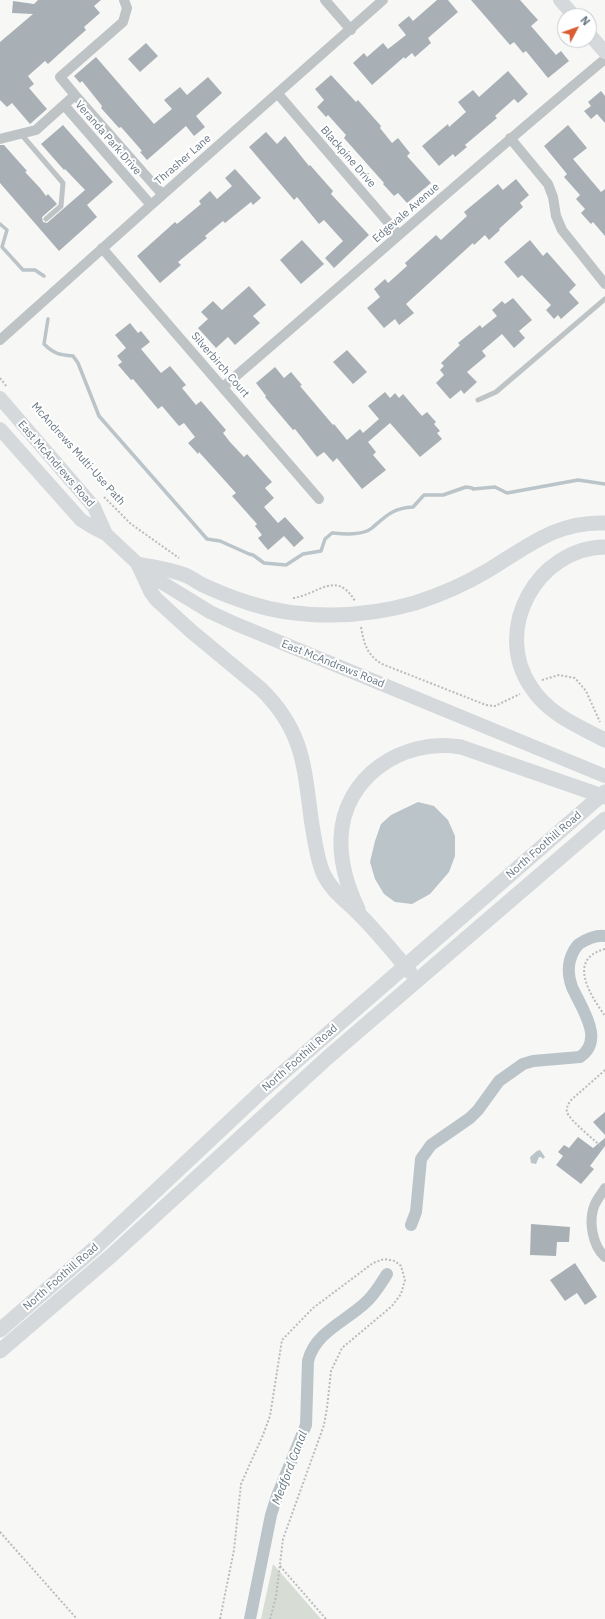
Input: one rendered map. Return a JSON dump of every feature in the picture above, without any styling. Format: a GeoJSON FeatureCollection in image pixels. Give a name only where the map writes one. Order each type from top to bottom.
{"type":"FeatureCollection","features":[{"type":"Feature","properties":{"kind":"main road"},"geometry":{"type":"LineString","coordinates":[[560,0],[567,8]]}},
{"type":"Feature","properties":{"kind":"main road"},"geometry":{"type":"LineString","coordinates":[[597,43],[605,52]]}},
{"type":"Feature","properties":{"kind":"main road","name":"East McAndrews Road"},"geometry":{"type":"LineString","coordinates":[[5,394],[94,507],[106,534]]}},
{"type":"Feature","properties":{"kind":"main road","name":"East McAndrews Road"},"geometry":{"type":"LineString","coordinates":[[0,429],[81,520],[106,534],[138,564],[161,582],[186,598],[236,624],[605,776]]}},
{"type":"Feature","properties":{"kind":"main road"},"geometry":{"type":"LineString","coordinates":[[138,564],[183,574],[215,590],[250,603],[270,608],[314,614],[358,613],[400,607],[417,602],[451,589],[486,571],[547,534],[577,524],[605,523]]}},
{"type":"Feature","properties":{"kind":"main road"},"geometry":{"type":"LineString","coordinates":[[603,732],[557,714],[536,694],[526,679],[520,664],[516,637],[523,605],[531,590],[545,572],[562,558],[593,548],[605,547]]}},
{"type":"Feature","properties":{"kind":"main road"},"geometry":{"type":"LineString","coordinates":[[138,564],[156,599],[191,631],[261,689],[271,699],[284,717],[294,734],[302,754],[314,840],[324,874],[338,895],[360,915],[417,980]]}},
{"type":"Feature","properties":{"kind":"main road"},"geometry":{"type":"LineString","coordinates":[[360,915],[342,865],[340,845],[341,829],[345,814],[358,788],[381,764],[395,755],[412,749],[451,745],[470,749],[605,797]]}},
{"type":"Feature","properties":{"kind":"main road","name":"North Foothill Road"},"geometry":{"type":"LineString","coordinates":[[0,1330],[96,1247],[262,1091],[605,792]]}},
{"type":"Feature","properties":{"kind":"main road","name":"North Foothill Road"},"geometry":{"type":"LineString","coordinates":[[0,1352],[112,1255],[273,1106],[605,819]]}},
{"type":"Feature","properties":{"kind":"street","name":"Veranda Park Drive"},"geometry":{"type":"LineString","coordinates":[[124,0],[127,8],[122,22],[60,77],[162,194]]}},
{"type":"Feature","properties":{"kind":"street"},"geometry":{"type":"LineString","coordinates":[[325,0],[351,30]]}},
{"type":"Feature","properties":{"kind":"street","name":"Thrasher Lane"},"geometry":{"type":"LineString","coordinates":[[0,340],[162,194],[351,30],[383,0]]}},
{"type":"Feature","properties":{"kind":"street","name":"Edgevale Avenue"},"geometry":{"type":"LineString","coordinates":[[223,387],[510,138],[605,59]]}},
{"type":"Feature","properties":{"kind":"street","name":"Blackpine Drive"},"geometry":{"type":"LineString","coordinates":[[278,94],[400,235]]}},
{"type":"Feature","properties":{"kind":"street","name":"Veranda Park Drive"},"geometry":{"type":"LineString","coordinates":[[0,140],[36,130],[75,95]]}},
{"type":"Feature","properties":{"kind":"street","name":"Veranda Park Drive"},"geometry":{"type":"LineString","coordinates":[[64,105],[151,205]]}},
{"type":"Feature","properties":{"kind":"street"},"geometry":{"type":"LineString","coordinates":[[510,138],[548,184],[553,197],[556,216],[562,230],[605,284]]}},
{"type":"Feature","properties":{"kind":"street","name":"Silverbirch Court"},"geometry":{"type":"LineString","coordinates":[[102,248],[319,499]]}},
{"type":"Feature","properties":{"kind":"street"},"geometry":{"type":"LineString","coordinates":[[605,1188],[595,1205],[592,1223],[594,1240],[605,1257]]}},
{"type":"Feature","properties":{"kind":"lane"},"geometry":{"type":"LineString","coordinates":[[22,134],[63,184],[61,206],[46,219]]}},
{"type":"Feature","properties":{"kind":"lane"},"geometry":{"type":"LineString","coordinates":[[478,400],[496,392],[605,299]]}},
{"type":"Feature","properties":{"kind":"path"},"geometry":{"type":"LineString","coordinates":[[0,378],[5,394]]}},
{"type":"Feature","properties":{"kind":"path","name":"McAndrews Multi-Use Path"},"geometry":{"type":"LineString","coordinates":[[102,495],[131,524],[183,560]]}},
{"type":"Feature","properties":{"kind":"path"},"geometry":{"type":"LineString","coordinates":[[287,599],[304,596],[329,585],[345,589],[350,594],[356,605]]}},
{"type":"Feature","properties":{"kind":"path"},"geometry":{"type":"LineString","coordinates":[[360,626],[366,649],[382,664],[486,705],[495,706],[521,693]]}},
{"type":"Feature","properties":{"kind":"path"},"geometry":{"type":"LineString","coordinates":[[539,682],[559,675],[575,678],[586,691],[603,732]]}},
{"type":"Feature","properties":{"kind":"path"},"geometry":{"type":"LineString","coordinates":[[605,949],[599,950],[591,956],[584,970],[585,980],[589,991],[605,1016]]}},
{"type":"Feature","properties":{"kind":"path"},"geometry":{"type":"LineString","coordinates":[[605,1070],[570,1101],[567,1106],[567,1114],[605,1150]]}},
{"type":"Feature","properties":{"kind":"path"},"geometry":{"type":"LineString","coordinates":[[220,1619],[234,1550],[241,1484],[270,1416],[282,1340],[313,1308],[373,1263],[384,1260],[395,1261],[401,1266],[405,1280],[400,1294],[392,1306],[342,1348],[331,1371],[324,1425],[283,1539],[276,1598],[270,1619]]}},
{"type":"Feature","properties":{"kind":"path"},"geometry":{"type":"LineString","coordinates":[[0,1532],[77,1619]]}},
{"type":"Feature","properties":{"kind":"path"},"geometry":{"type":"LineString","coordinates":[[280,1566],[326,1619]]}},
{"type":"Feature","properties":{"kind":"shaded area"},"geometry":{"type":"Polygon","coordinates":[[[418,802],[434,806],[448,820],[455,836],[455,856],[449,872],[430,894],[412,904],[395,902],[384,894],[375,879],[370,862],[381,824],[391,815],[418,802]]]}},
{"type":"Feature","properties":{"kind":"shaded area"},"geometry":{"type":"Polygon","coordinates":[[[540,1150],[545,1157],[543,1159],[539,1157],[536,1164],[531,1163],[530,1157],[540,1150]]]}},
{"type":"Feature","properties":{"kind":"shaded area"},"geometry":{"type":"Polygon","coordinates":[[[273,1564],[321,1619],[261,1619],[273,1564]]]}},
{"type":"Feature","properties":{"kind":"building"},"geometry":{"type":"Polygon","coordinates":[[[38,0],[101,0],[94,6],[100,13],[84,27],[86,30],[48,64],[45,61],[28,76],[34,84],[29,88],[47,109],[30,124],[12,103],[7,107],[0,100],[0,42],[33,14],[12,13],[13,1],[34,4],[38,0]]]}},
{"type":"Feature","properties":{"kind":"building"},"geometry":{"type":"Polygon","coordinates":[[[437,0],[448,0],[458,12],[428,38],[431,43],[415,57],[412,53],[405,59],[404,57],[372,85],[353,63],[364,53],[367,57],[383,43],[388,49],[406,35],[398,25],[409,16],[413,21],[437,0]]]}},
{"type":"Feature","properties":{"kind":"building"},"geometry":{"type":"Polygon","coordinates":[[[471,0],[520,0],[538,20],[531,26],[556,55],[561,51],[569,61],[548,78],[526,51],[523,53],[514,42],[510,45],[471,0]]]}},
{"type":"Feature","properties":{"kind":"building"},"geometry":{"type":"Polygon","coordinates":[[[146,43],[158,56],[140,72],[128,59],[146,43]]]}},
{"type":"Feature","properties":{"kind":"building"},"geometry":{"type":"Polygon","coordinates":[[[96,57],[154,124],[172,109],[164,100],[180,87],[187,95],[208,77],[222,93],[196,116],[205,127],[194,136],[186,126],[147,160],[140,152],[142,151],[121,127],[119,128],[101,108],[102,106],[82,81],[80,83],[74,76],[96,57]]]}},
{"type":"Feature","properties":{"kind":"building"},"geometry":{"type":"Polygon","coordinates":[[[508,71],[528,94],[518,103],[514,99],[495,116],[497,118],[465,145],[467,147],[455,157],[453,154],[439,166],[422,146],[448,124],[449,127],[466,112],[458,102],[473,90],[479,97],[508,71]]]}},
{"type":"Feature","properties":{"kind":"building"},"geometry":{"type":"Polygon","coordinates":[[[331,75],[356,102],[358,100],[381,126],[380,128],[392,143],[398,138],[410,153],[407,156],[431,183],[407,203],[398,193],[394,196],[344,138],[346,135],[328,115],[326,117],[317,107],[324,100],[315,89],[331,75]]]}},
{"type":"Feature","properties":{"kind":"building"},"geometry":{"type":"Polygon","coordinates":[[[601,91],[605,96],[605,123],[597,114],[591,119],[584,111],[591,106],[588,102],[601,91]]]}},
{"type":"Feature","properties":{"kind":"building"},"geometry":{"type":"Polygon","coordinates":[[[63,125],[113,182],[87,205],[97,217],[59,251],[0,183],[0,145],[4,145],[27,171],[25,172],[46,196],[48,194],[57,204],[42,217],[43,222],[47,223],[85,190],[65,169],[64,170],[41,144],[63,125]]]}},
{"type":"Feature","properties":{"kind":"building"},"geometry":{"type":"Polygon","coordinates":[[[568,125],[587,148],[573,159],[601,192],[605,189],[605,236],[593,222],[591,224],[581,213],[585,209],[576,199],[580,195],[564,177],[567,174],[544,146],[568,125]]]}},
{"type":"Feature","properties":{"kind":"building"},"geometry":{"type":"Polygon","coordinates":[[[266,132],[277,144],[285,136],[309,166],[310,165],[333,191],[331,194],[369,235],[334,268],[325,258],[343,241],[324,220],[319,224],[297,197],[294,200],[249,147],[266,132]]]}},
{"type":"Feature","properties":{"kind":"building"},"geometry":{"type":"Polygon","coordinates":[[[235,169],[261,198],[253,205],[251,202],[225,223],[223,221],[205,236],[207,238],[178,262],[181,265],[160,283],[137,256],[175,222],[177,224],[201,204],[199,201],[210,191],[217,199],[232,186],[225,178],[235,169]]]}},
{"type":"Feature","properties":{"kind":"building"},"geometry":{"type":"Polygon","coordinates":[[[516,179],[529,195],[520,203],[523,207],[489,240],[485,235],[474,245],[473,243],[406,304],[414,313],[399,325],[395,319],[384,328],[367,308],[380,297],[374,289],[385,279],[388,283],[407,266],[405,263],[436,235],[441,240],[467,216],[464,212],[498,184],[503,190],[516,179]]]}},
{"type":"Feature","properties":{"kind":"building"},"geometry":{"type":"Polygon","coordinates":[[[302,240],[324,264],[301,284],[280,260],[302,240]]]}},
{"type":"Feature","properties":{"kind":"building"},"geometry":{"type":"Polygon","coordinates":[[[530,240],[543,256],[547,252],[576,285],[569,292],[579,303],[561,319],[558,315],[554,319],[546,310],[551,305],[522,275],[518,278],[504,262],[530,240]]]}},
{"type":"Feature","properties":{"kind":"building"},"geometry":{"type":"Polygon","coordinates":[[[249,286],[266,305],[253,316],[260,323],[235,345],[228,337],[216,348],[198,328],[208,319],[201,312],[213,301],[222,310],[249,286]]]}},
{"type":"Feature","properties":{"kind":"building"},"geometry":{"type":"Polygon","coordinates":[[[513,298],[532,320],[519,331],[525,338],[514,348],[502,334],[482,351],[486,356],[467,372],[477,382],[464,394],[461,390],[450,399],[436,383],[444,375],[440,370],[444,366],[441,363],[460,345],[458,343],[480,325],[482,328],[497,316],[492,310],[502,301],[505,304],[513,298]]]}},
{"type":"Feature","properties":{"kind":"building"},"geometry":{"type":"Polygon","coordinates":[[[130,323],[138,333],[141,331],[150,342],[141,349],[161,373],[170,366],[186,385],[182,388],[196,405],[201,401],[226,430],[223,433],[230,442],[244,457],[247,454],[272,482],[265,488],[274,498],[264,507],[278,523],[285,517],[304,538],[294,547],[284,536],[268,550],[258,538],[262,535],[255,526],[257,524],[232,496],[236,493],[199,452],[198,454],[188,443],[195,437],[184,423],[179,426],[162,406],[158,409],[133,379],[131,380],[118,365],[122,362],[117,356],[126,348],[115,335],[130,323]]]}},
{"type":"Feature","properties":{"kind":"building"},"geometry":{"type":"Polygon","coordinates":[[[347,350],[367,372],[353,384],[333,362],[347,350]]]}},
{"type":"Feature","properties":{"kind":"building"},"geometry":{"type":"Polygon","coordinates":[[[275,367],[284,378],[291,372],[302,385],[300,386],[347,440],[360,429],[363,433],[379,419],[368,406],[385,392],[390,398],[395,393],[399,398],[403,394],[422,416],[427,412],[436,422],[434,424],[440,431],[437,433],[442,439],[420,457],[390,423],[368,442],[376,452],[373,455],[386,470],[362,489],[337,458],[333,462],[324,452],[317,457],[295,429],[293,430],[265,397],[266,396],[256,383],[275,367]]]}},
{"type":"Feature","properties":{"kind":"building"},"geometry":{"type":"Polygon","coordinates":[[[605,1112],[605,1135],[593,1122],[605,1112]]]}},
{"type":"Feature","properties":{"kind":"building"},"geometry":{"type":"Polygon","coordinates":[[[578,1137],[593,1148],[605,1138],[605,1146],[590,1166],[594,1169],[581,1184],[556,1165],[563,1156],[558,1152],[564,1145],[569,1148],[578,1137]]]}},
{"type":"Feature","properties":{"kind":"building"},"geometry":{"type":"Polygon","coordinates":[[[531,1224],[570,1227],[569,1242],[557,1242],[556,1256],[530,1255],[531,1224]]]}},
{"type":"Feature","properties":{"kind":"building"},"geometry":{"type":"Polygon","coordinates":[[[575,1263],[597,1297],[585,1305],[577,1293],[565,1301],[550,1280],[575,1263]]]}},
{"type":"Feature","properties":{"kind":"waterway"},"geometry":{"type":"LineString","coordinates":[[0,224],[7,230],[2,247],[23,270],[35,270],[44,276]]}},
{"type":"Feature","properties":{"kind":"waterway"},"geometry":{"type":"LineString","coordinates":[[48,319],[44,344],[57,353],[73,356],[78,363],[99,416],[207,539],[220,541],[253,555],[264,563],[286,565],[303,554],[321,551],[325,539],[332,533],[352,534],[368,531],[386,516],[395,511],[413,507],[424,495],[443,495],[466,487],[473,489],[495,487],[507,493],[578,480],[605,484]]}},
{"type":"Feature","properties":{"kind":"waterway","name":"Medford Canal"},"geometry":{"type":"LineString","coordinates":[[411,1225],[416,1212],[421,1159],[431,1145],[470,1118],[478,1110],[499,1081],[523,1064],[533,1061],[580,1057],[587,1050],[591,1042],[591,1033],[586,1014],[571,984],[569,963],[573,951],[579,944],[585,940],[598,936],[605,936]]}},
{"type":"Feature","properties":{"kind":"waterway","name":"Medford Canal"},"geometry":{"type":"LineString","coordinates":[[250,1619],[271,1515],[277,1496],[306,1425],[308,1361],[312,1351],[324,1335],[368,1301],[387,1274]]}}]}
